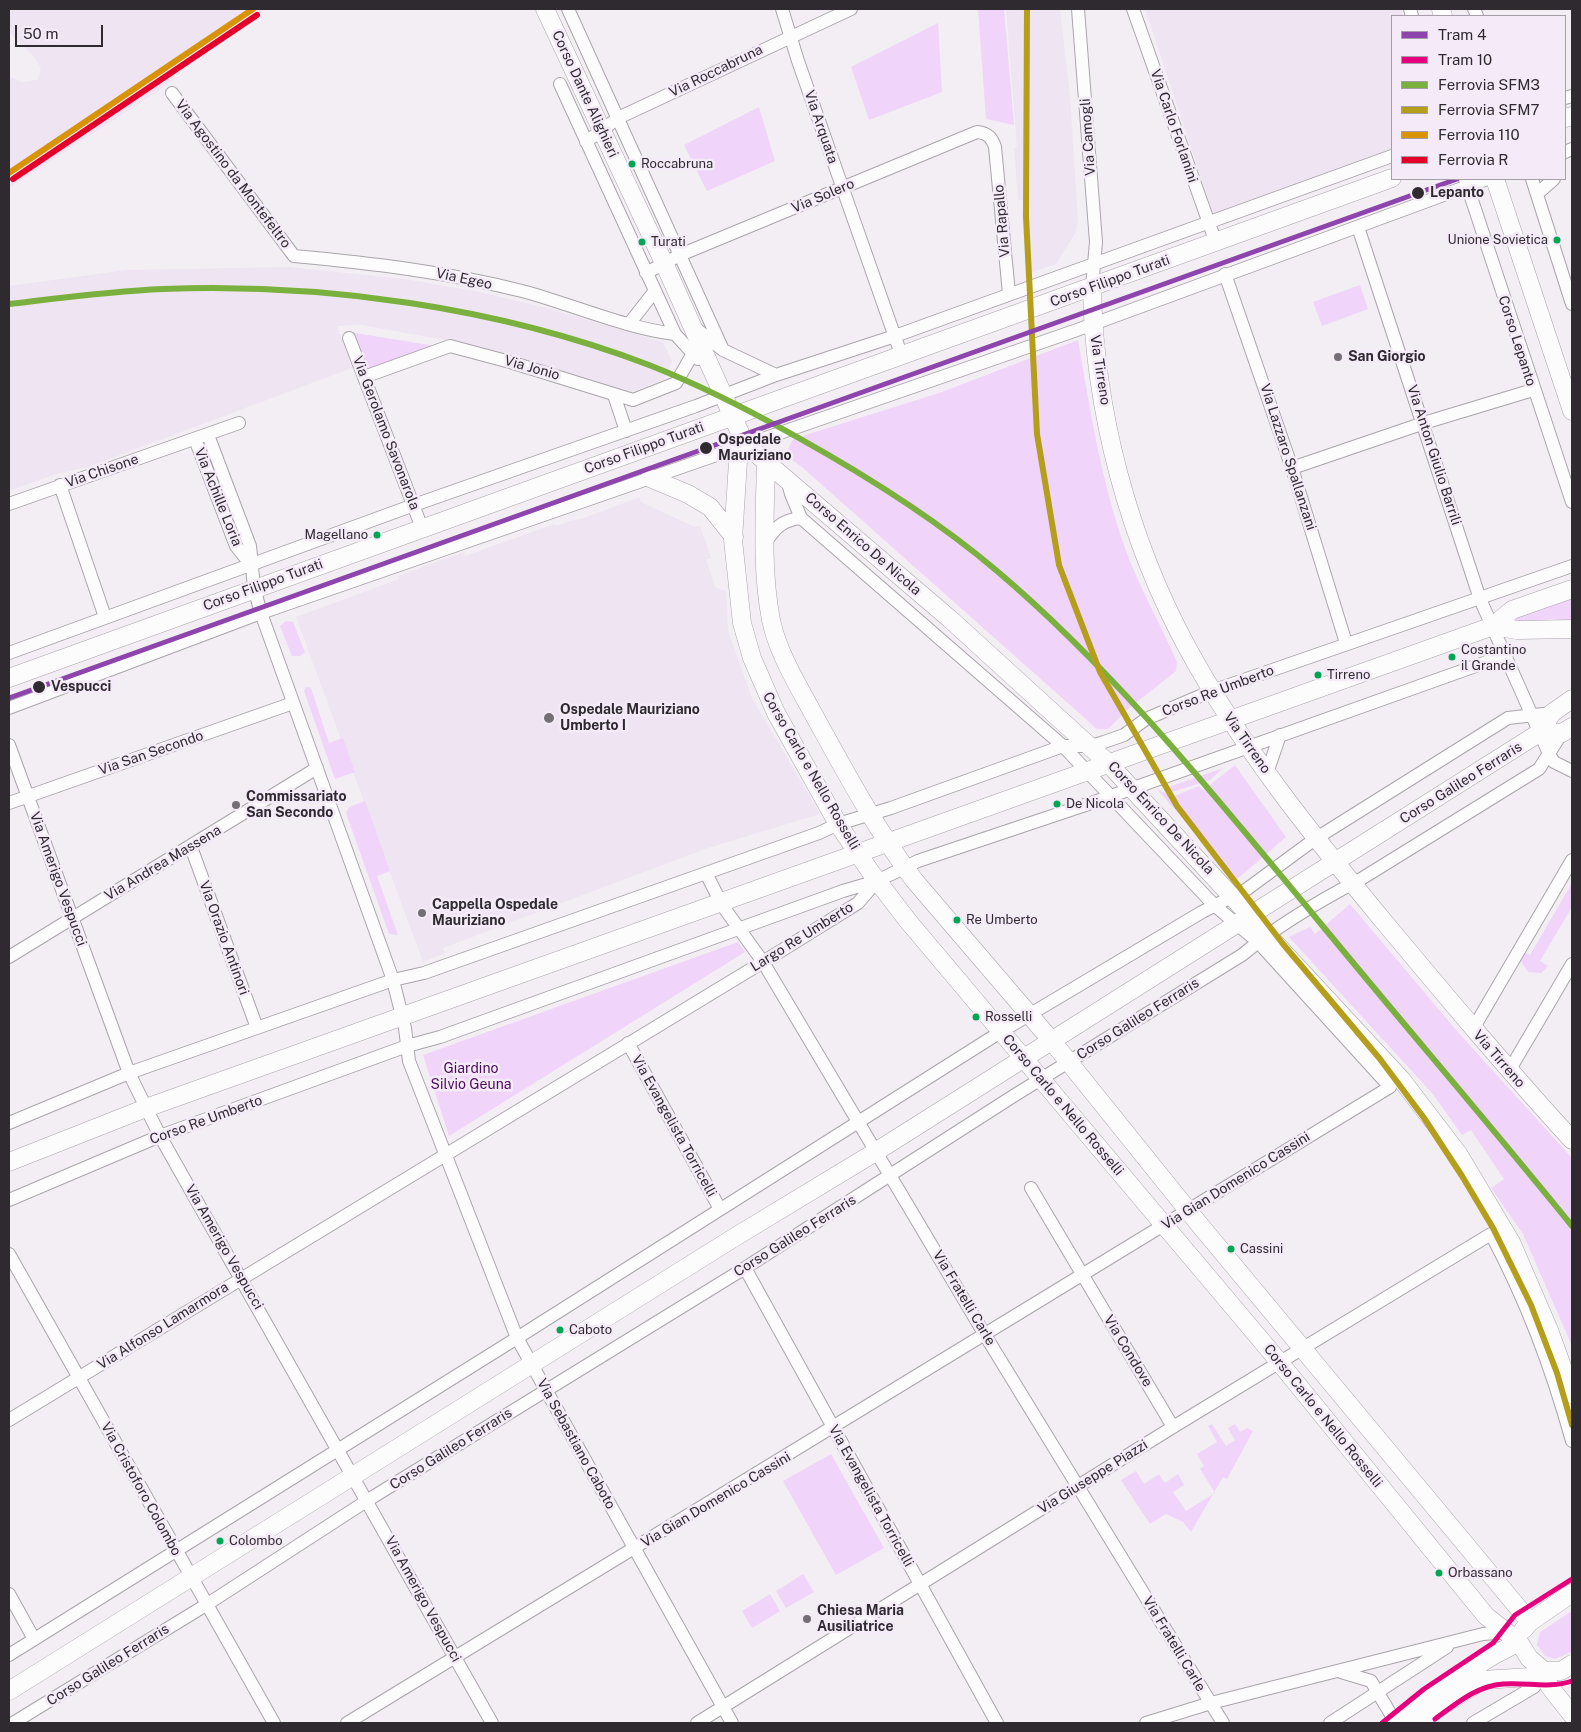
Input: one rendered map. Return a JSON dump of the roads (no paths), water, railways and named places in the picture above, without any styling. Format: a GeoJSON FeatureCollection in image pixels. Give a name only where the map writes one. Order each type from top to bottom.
{"type":"FeatureCollection","features":[{"type":"Feature","properties":{"kind":"main road","name":"Corso Dante Alighieri"},"geometry":{"type":"LineString","coordinates":[[545,9],[734,416]]}},
{"type":"Feature","properties":{"kind":"main road","name":"Corso Filippo Turati"},"geometry":{"type":"LineString","coordinates":[[9,678],[254,588],[902,357],[1391,178]]}},
{"type":"Feature","properties":{"kind":"main road"},"geometry":{"type":"LineString","coordinates":[[1495,180],[1572,411]]}},
{"type":"Feature","properties":{"kind":"main road","name":"Via Tirreno"},"geometry":{"type":"LineString","coordinates":[[1092,287],[1093,323],[1101,385],[1114,455],[1134,523],[1156,583],[1186,647],[1229,719],[1315,838],[1473,1029],[1572,1140]]}},
{"type":"Feature","properties":{"kind":"main road"},"geometry":{"type":"LineString","coordinates":[[734,416],[745,444],[766,461]]}},
{"type":"Feature","properties":{"kind":"main road","name":"Corso Carlo e Nello Rosselli"},"geometry":{"type":"LineString","coordinates":[[745,444],[738,461],[734,536],[742,623],[752,658],[776,713],[838,824],[877,881],[1163,1226],[1512,1630]]}},
{"type":"Feature","properties":{"kind":"main road","name":"Corso Carlo e Nello Rosselli"},"geometry":{"type":"LineString","coordinates":[[766,461],[766,583],[772,622],[783,653],[802,692],[888,843],[904,867],[1051,1040],[1188,1211],[1304,1349],[1512,1630]]}},
{"type":"Feature","properties":{"kind":"main road","name":"Corso Enrico De Nicola"},"geometry":{"type":"LineString","coordinates":[[766,461],[950,619],[1110,764],[1234,896],[1244,920],[1401,1079],[1459,1155],[1511,1242],[1549,1330],[1572,1394]]}},
{"type":"Feature","properties":{"kind":"main road"},"geometry":{"type":"LineString","coordinates":[[650,478],[688,494],[710,507],[734,536]]}},
{"type":"Feature","properties":{"kind":"main road"},"geometry":{"type":"LineString","coordinates":[[9,1160],[146,1108],[1493,626],[1512,610],[1572,589]]}},
{"type":"Feature","properties":{"kind":"main road"},"geometry":{"type":"LineString","coordinates":[[1493,626],[1517,630],[1572,629]]}},
{"type":"Feature","properties":{"kind":"main road"},"geometry":{"type":"LineString","coordinates":[[1539,733],[1552,714],[1572,699]]}},
{"type":"Feature","properties":{"kind":"main road"},"geometry":{"type":"LineString","coordinates":[[1539,733],[1567,730]]}},
{"type":"Feature","properties":{"kind":"main road","name":"Corso Galileo Ferraris"},"geometry":{"type":"LineString","coordinates":[[9,1691],[735,1237],[877,1151],[1539,733]]}},
{"type":"Feature","properties":{"kind":"main road"},"geometry":{"type":"LineString","coordinates":[[1398,1723],[1415,1705],[1494,1654],[1512,1630],[1568,1598]]}},
{"type":"Feature","properties":{"kind":"main road"},"geometry":{"type":"LineString","coordinates":[[1512,1630],[1541,1676],[1572,1714]]}},
{"type":"Feature","properties":{"kind":"main road"},"geometry":{"type":"LineString","coordinates":[[1408,1723],[1417,1721],[1484,1680],[1541,1676],[1561,1671],[1572,1664]]}},
{"type":"Feature","properties":{"kind":"street","name":"Corso Dante Alighieri"},"geometry":{"type":"LineString","coordinates":[[568,9],[723,350]]}},
{"type":"Feature","properties":{"kind":"street","name":"Via Arquata"},"geometry":{"type":"LineString","coordinates":[[782,9],[842,188],[902,357]]}},
{"type":"Feature","properties":{"kind":"street","name":"Via Roccabruna"},"geometry":{"type":"LineString","coordinates":[[586,142],[618,118],[851,9]]}},
{"type":"Feature","properties":{"kind":"street","name":"Via Carlo Forlanini"},"geometry":{"type":"LineString","coordinates":[[1133,9],[1216,243]]}},
{"type":"Feature","properties":{"kind":"street","name":"Via Camogli"},"geometry":{"type":"LineString","coordinates":[[1078,10],[1096,242],[1094,262]]}},
{"type":"Feature","properties":{"kind":"street","name":"Corso Dante Alighieri"},"geometry":{"type":"LineString","coordinates":[[560,84],[674,334],[692,354],[712,369]]}},
{"type":"Feature","properties":{"kind":"street","name":"Via Agostino da Montefeltro"},"geometry":{"type":"LineString","coordinates":[[172,93],[294,256]]}},
{"type":"Feature","properties":{"kind":"street","name":"Via Solero"},"geometry":{"type":"LineString","coordinates":[[646,272],[977,132],[988,135],[995,147]]}},
{"type":"Feature","properties":{"kind":"street","name":"Via Rapallo"},"geometry":{"type":"LineString","coordinates":[[995,147],[1008,294]]}},
{"type":"Feature","properties":{"kind":"street","name":"Corso Filippo Turati"},"geometry":{"type":"LineString","coordinates":[[9,653],[414,505],[626,431],[776,375],[895,336],[1094,262],[1391,156]]}},
{"type":"Feature","properties":{"kind":"street","name":"Corso Filippo Turati"},"geometry":{"type":"LineString","coordinates":[[9,708],[261,613],[1093,323],[1358,227],[1466,182],[1480,180]]}},
{"type":"Feature","properties":{"kind":"street"},"geometry":{"type":"LineString","coordinates":[[1532,180],[1572,304]]}},
{"type":"Feature","properties":{"kind":"street"},"geometry":{"type":"LineString","coordinates":[[1537,194],[1553,180]]}},
{"type":"Feature","properties":{"kind":"street","name":"Corso Lepanto"},"geometry":{"type":"LineString","coordinates":[[1466,182],[1533,390],[1572,502]]}},
{"type":"Feature","properties":{"kind":"street","name":"Via Anton Giulio Barrili"},"geometry":{"type":"LineString","coordinates":[[1358,227],[1424,423],[1480,599],[1549,754]]}},
{"type":"Feature","properties":{"kind":"street","name":"Via Egeo"},"geometry":{"type":"LineString","coordinates":[[294,256],[382,264],[474,280],[539,296],[629,324],[674,334]]}},
{"type":"Feature","properties":{"kind":"street","name":"Via Tirreno"},"geometry":{"type":"LineString","coordinates":[[1092,287],[1094,262]]}},
{"type":"Feature","properties":{"kind":"street","name":"Via Lazzaro Spallanzani"},"geometry":{"type":"LineString","coordinates":[[1225,274],[1292,468],[1346,642]]}},
{"type":"Feature","properties":{"kind":"street"},"geometry":{"type":"LineString","coordinates":[[629,324],[654,292]]}},
{"type":"Feature","properties":{"kind":"street"},"geometry":{"type":"LineString","coordinates":[[712,325],[712,369]]}},
{"type":"Feature","properties":{"kind":"street"},"geometry":{"type":"LineString","coordinates":[[693,326],[723,350],[776,375]]}},
{"type":"Feature","properties":{"kind":"street","name":"Via Gerolamo Savonarola"},"geometry":{"type":"LineString","coordinates":[[349,338],[422,528]]}},
{"type":"Feature","properties":{"kind":"street","name":"Via Jonio"},"geometry":{"type":"LineString","coordinates":[[364,377],[450,346],[510,362],[633,400],[676,383],[692,354]]}},
{"type":"Feature","properties":{"kind":"street"},"geometry":{"type":"LineString","coordinates":[[1292,468],[1424,423],[1533,390]]}},
{"type":"Feature","properties":{"kind":"street"},"geometry":{"type":"LineString","coordinates":[[614,395],[626,431]]}},
{"type":"Feature","properties":{"kind":"street","name":"Via Achille Loria"},"geometry":{"type":"LineString","coordinates":[[239,423],[195,439],[236,546],[251,565]]}},
{"type":"Feature","properties":{"kind":"street","name":"Via Achille Loria"},"geometry":{"type":"LineString","coordinates":[[208,435],[250,546],[254,588],[261,613],[393,980]]}},
{"type":"Feature","properties":{"kind":"street","name":"Via Chisone"},"geometry":{"type":"LineString","coordinates":[[9,504],[195,439]]}},
{"type":"Feature","properties":{"kind":"street","name":"Corso Enrico De Nicola"},"geometry":{"type":"LineString","coordinates":[[787,478],[791,494],[801,518],[1063,746],[1214,905],[1244,920]]}},
{"type":"Feature","properties":{"kind":"street"},"geometry":{"type":"LineString","coordinates":[[60,486],[105,617]]}},
{"type":"Feature","properties":{"kind":"street","name":"Corso Enrico De Nicola"},"geometry":{"type":"LineString","coordinates":[[765,543],[776,527],[784,521],[801,518]]}},
{"type":"Feature","properties":{"kind":"street","name":"Corso Re Umberto"},"geometry":{"type":"LineString","coordinates":[[838,824],[1063,746],[1091,746],[1124,734],[1146,719],[1212,691],[1346,642],[1480,599],[1572,566]]}},
{"type":"Feature","properties":{"kind":"street"},"geometry":{"type":"LineString","coordinates":[[877,881],[904,867],[1112,796],[1484,663],[1503,654]]}},
{"type":"Feature","properties":{"kind":"street","name":"Via San Secondo"},"geometry":{"type":"LineString","coordinates":[[9,803],[293,703]]}},
{"type":"Feature","properties":{"kind":"street"},"geometry":{"type":"LineString","coordinates":[[9,1655],[860,1123],[1002,1031],[1214,905],[1247,889],[1315,838],[1508,718],[1552,714]]}},
{"type":"Feature","properties":{"kind":"street","name":"Corso Galileo Ferraris"},"geometry":{"type":"LineString","coordinates":[[13,1723],[206,1605],[368,1500],[745,1268],[1041,1079],[1242,955],[1263,938],[1334,892],[1352,884],[1540,769],[1567,730]]}},
{"type":"Feature","properties":{"kind":"street"},"geometry":{"type":"LineString","coordinates":[[1267,773],[1280,735]]}},
{"type":"Feature","properties":{"kind":"street","name":"Via Amerigo Vespucci"},"geometry":{"type":"LineString","coordinates":[[9,745],[129,1074],[160,1136],[368,1500],[492,1723]]}},
{"type":"Feature","properties":{"kind":"street"},"geometry":{"type":"LineString","coordinates":[[1549,754],[1554,762],[1571,770]]}},
{"type":"Feature","properties":{"kind":"street","name":"Via Andrea Massena"},"geometry":{"type":"LineString","coordinates":[[9,957],[317,768]]}},
{"type":"Feature","properties":{"kind":"street"},"geometry":{"type":"LineString","coordinates":[[9,1124],[129,1074],[393,980],[418,975],[838,824]]}},
{"type":"Feature","properties":{"kind":"street","name":"Via Orazio Antinori"},"geometry":{"type":"LineString","coordinates":[[191,847],[257,1028]]}},
{"type":"Feature","properties":{"kind":"street"},"geometry":{"type":"LineString","coordinates":[[1473,1029],[1572,860]]}},
{"type":"Feature","properties":{"kind":"street","name":"Via Fratelli Carle"},"geometry":{"type":"LineString","coordinates":[[706,873],[721,903],[762,962],[877,1151],[985,1335],[1222,1723]]}},
{"type":"Feature","properties":{"kind":"street","name":"Largo Re Umberto"},"geometry":{"type":"LineString","coordinates":[[407,1046],[440,1037],[740,930],[843,891],[877,881]]}},
{"type":"Feature","properties":{"kind":"street","name":"Largo Re Umberto"},"geometry":{"type":"LineString","coordinates":[[445,1154],[858,903],[877,881]]}},
{"type":"Feature","properties":{"kind":"street","name":"Corso Enrico De Nicola"},"geometry":{"type":"LineString","coordinates":[[1263,938],[1390,1087]]}},
{"type":"Feature","properties":{"kind":"street"},"geometry":{"type":"LineString","coordinates":[[1509,1071],[1572,964]]}},
{"type":"Feature","properties":{"kind":"street"},"geometry":{"type":"LineString","coordinates":[[393,980],[402,1016],[409,1061],[445,1154]]}},
{"type":"Feature","properties":{"kind":"street","name":"Via Evangelista Torricelli"},"geometry":{"type":"LineString","coordinates":[[628,1043],[720,1209]]}},
{"type":"Feature","properties":{"kind":"street","name":"Corso Re Umberto"},"geometry":{"type":"LineString","coordinates":[[9,1200],[160,1136],[407,1046]]}},
{"type":"Feature","properties":{"kind":"street","name":"Via Gian Domenico Cassini"},"geometry":{"type":"LineString","coordinates":[[348,1723],[1390,1087]]}},
{"type":"Feature","properties":{"kind":"street","name":"Via Alfonso Lamarmora"},"geometry":{"type":"LineString","coordinates":[[9,1420],[445,1154]]}},
{"type":"Feature","properties":{"kind":"street","name":"Via Sebastiano Caboto"},"geometry":{"type":"LineString","coordinates":[[445,1154],[516,1338],[732,1723]]}},
{"type":"Feature","properties":{"kind":"street"},"geometry":{"type":"LineString","coordinates":[[1031,1188],[1083,1276]]}},
{"type":"Feature","properties":{"kind":"street","name":"Via Giuseppe Piazzi"},"geometry":{"type":"LineString","coordinates":[[698,1723],[1173,1426],[1304,1349],[1491,1234],[1518,1285],[1538,1334],[1572,1440]]}},
{"type":"Feature","properties":{"kind":"street","name":"Via Cristoforo Colombo"},"geometry":{"type":"LineString","coordinates":[[9,1254],[274,1723]]}},
{"type":"Feature","properties":{"kind":"street","name":"Via Evangelista Torricelli"},"geometry":{"type":"LineString","coordinates":[[745,1268],[997,1723]]}},
{"type":"Feature","properties":{"kind":"street","name":"Via Condove"},"geometry":{"type":"LineString","coordinates":[[1083,1276],[1173,1426]]}},
{"type":"Feature","properties":{"kind":"street"},"geometry":{"type":"LineString","coordinates":[[9,1594],[34,1638]]}},
{"type":"Feature","properties":{"kind":"street"},"geometry":{"type":"LineString","coordinates":[[1146,1723],[1211,1704],[1483,1634],[1512,1630]]}},
{"type":"Feature","properties":{"kind":"street"},"geometry":{"type":"LineString","coordinates":[[1330,1723],[1379,1693],[1453,1643]]}},
{"type":"Feature","properties":{"kind":"street"},"geometry":{"type":"LineString","coordinates":[[1339,1671],[1370,1681],[1398,1723]]}},
{"type":"Feature","properties":{"kind":"street"},"geometry":{"type":"LineString","coordinates":[[1473,1723],[1534,1686],[1541,1676]]}},
{"type":"Feature","properties":{"kind":"tram line","name":"4"},"geometry":{"type":"LineString","coordinates":[[9,698],[1454,180]]}},
{"type":"Feature","properties":{"kind":"tram line","name":"10"},"geometry":{"type":"LineString","coordinates":[[1382,1723],[1424,1689],[1493,1643],[1515,1615],[1572,1579]]}},
{"type":"Feature","properties":{"kind":"tram line","name":"10"},"geometry":{"type":"LineString","coordinates":[[1435,1719],[1475,1692],[1493,1685],[1555,1685],[1572,1681]]}},
{"type":"Feature","properties":{"kind":"rail line","name":"110"},"geometry":{"type":"LineString","coordinates":[[9,173],[253,9]]}},
{"type":"Feature","properties":{"kind":"rail line","name":"SFM7"},"geometry":{"type":"LineString","coordinates":[[1027,9],[1026,216],[1037,434],[1059,565],[1100,672],[1177,806],[1283,944],[1380,1059],[1424,1118],[1462,1176],[1493,1228],[1531,1305],[1557,1373],[1572,1425]]}},
{"type":"Feature","properties":{"kind":"rail line","name":"R"},"geometry":{"type":"LineString","coordinates":[[13,179],[257,15]]}},
{"type":"Feature","properties":{"kind":"rail line","name":"SFM3"},"geometry":{"type":"LineString","coordinates":[[9,304],[125,291],[224,288],[348,295],[410,303],[471,314],[532,328],[591,345],[649,365],[706,389],[849,467],[900,499],[974,552],[1041,610],[1123,692],[1238,824],[1572,1226]]}},
{"type":"Feature","properties":{"kind":"place","name":"Roccabruna"},"geometry":{"type":"Point","coordinates":[632,164]}},
{"type":"Feature","properties":{"kind":"place","name":"Lepanto"},"geometry":{"type":"Point","coordinates":[1418,193]}},
{"type":"Feature","properties":{"kind":"place","name":"Unione Sovietica"},"geometry":{"type":"Point","coordinates":[1557,240]}},
{"type":"Feature","properties":{"kind":"place","name":"Turati"},"geometry":{"type":"Point","coordinates":[642,242]}},
{"type":"Feature","properties":{"kind":"place","name":"San Giorgio"},"geometry":{"type":"Point","coordinates":[1338,357]}},
{"type":"Feature","properties":{"kind":"place","name":"Ospedale Mauriziano"},"geometry":{"type":"Point","coordinates":[706,448]}},
{"type":"Feature","properties":{"kind":"place","name":"Magellano"},"geometry":{"type":"Point","coordinates":[377,535]}},
{"type":"Feature","properties":{"kind":"place","name":"Costantino il Grande"},"geometry":{"type":"Point","coordinates":[1452,657]}},
{"type":"Feature","properties":{"kind":"place","name":"Tirreno"},"geometry":{"type":"Point","coordinates":[1318,675]}},
{"type":"Feature","properties":{"kind":"place","name":"Vespucci"},"geometry":{"type":"Point","coordinates":[39,687]}},
{"type":"Feature","properties":{"kind":"place","name":"Ospedale Mauriziano Umberto I"},"geometry":{"type":"Point","coordinates":[549,718]}},
{"type":"Feature","properties":{"kind":"place","name":"De Nicola"},"geometry":{"type":"Point","coordinates":[1057,804]}},
{"type":"Feature","properties":{"kind":"place","name":"Commissariato San Secondo"},"geometry":{"type":"Point","coordinates":[236,805]}},
{"type":"Feature","properties":{"kind":"place","name":"Cappella Ospedale Mauriziano"},"geometry":{"type":"Point","coordinates":[422,913]}},
{"type":"Feature","properties":{"kind":"place","name":"Re Umberto"},"geometry":{"type":"Point","coordinates":[957,920]}},
{"type":"Feature","properties":{"kind":"place","name":"Rosselli"},"geometry":{"type":"Point","coordinates":[976,1017]}},
{"type":"Feature","properties":{"kind":"place","name":"Cassini"},"geometry":{"type":"Point","coordinates":[1231,1249]}},
{"type":"Feature","properties":{"kind":"place","name":"Caboto"},"geometry":{"type":"Point","coordinates":[560,1330]}},
{"type":"Feature","properties":{"kind":"place","name":"Colombo"},"geometry":{"type":"Point","coordinates":[220,1541]}},
{"type":"Feature","properties":{"kind":"place","name":"Orbassano"},"geometry":{"type":"Point","coordinates":[1439,1573]}},
{"type":"Feature","properties":{"kind":"place","name":"Chiesa Maria Ausiliatrice"},"geometry":{"type":"Point","coordinates":[807,1619]}},
{"type":"Feature","properties":{"kind":"park label","name":"Giardino Silvio Geuna"},"geometry":{"type":"Point","coordinates":[471,1078]}}]}
